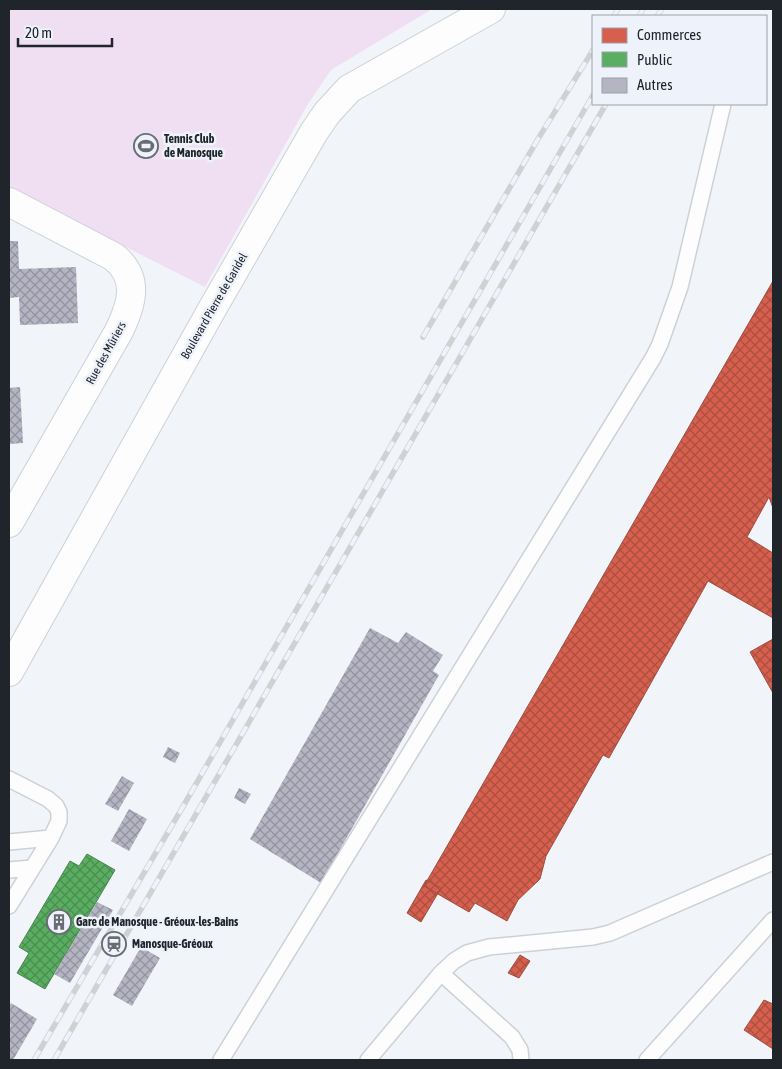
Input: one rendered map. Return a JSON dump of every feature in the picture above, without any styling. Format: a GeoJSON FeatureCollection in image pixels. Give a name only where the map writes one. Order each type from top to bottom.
{"type":"FeatureCollection","features":[{"type":"Feature","properties":{"kind":"street","name":"Boulevard Pierre de Garidel"},"geometry":{"type":"LineString","coordinates":[[9,672],[206,320],[314,132],[327,113],[349,89],[491,9]]}},
{"type":"Feature","properties":{"kind":"street","name":"Rue des Mûriers"},"geometry":{"type":"LineString","coordinates":[[9,202],[114,257],[128,273],[132,287],[131,300],[119,330],[9,523]]}},
{"type":"Feature","properties":{"kind":"lane"},"geometry":{"type":"LineString","coordinates":[[221,1060],[653,358],[660,344],[680,287],[723,105]]}},
{"type":"Feature","properties":{"kind":"lane"},"geometry":{"type":"LineString","coordinates":[[9,779],[48,799],[56,806],[59,812],[59,821],[51,838],[9,905]]}},
{"type":"Feature","properties":{"kind":"lane"},"geometry":{"type":"LineString","coordinates":[[9,842],[51,838]]}},
{"type":"Feature","properties":{"kind":"lane"},"geometry":{"type":"LineString","coordinates":[[368,1060],[441,973],[454,961],[467,953],[489,947],[594,937],[610,933],[773,862]]}},
{"type":"Feature","properties":{"kind":"lane"},"geometry":{"type":"LineString","coordinates":[[9,870],[32,868]]}},
{"type":"Feature","properties":{"kind":"lane"},"geometry":{"type":"LineString","coordinates":[[647,1060],[773,920]]}},
{"type":"Feature","properties":{"kind":"lane"},"geometry":{"type":"LineString","coordinates":[[441,973],[512,1037],[520,1050],[521,1060]]}},
{"type":"Feature","properties":{"kind":"shaded area","name":"Tennis Club de Manosque"},"geometry":{"type":"Polygon","coordinates":[[[9,9],[432,9],[331,70],[308,104],[205,287],[9,188],[9,9]]]}},
{"type":"Feature","properties":{"kind":"building: Commerces"},"geometry":{"type":"Polygon","coordinates":[[[773,281],[773,508],[769,497],[747,537],[773,553],[773,618],[708,581],[609,758],[603,755],[546,856],[540,879],[518,900],[507,921],[475,903],[469,912],[424,886],[773,281]]]}},
{"type":"Feature","properties":{"kind":"building: Commerces"},"geometry":{"type":"Polygon","coordinates":[[[773,639],[773,693],[750,652],[773,639]]]}},
{"type":"Feature","properties":{"kind":"building: Commerces"},"geometry":{"type":"Polygon","coordinates":[[[426,880],[441,888],[421,922],[407,913],[426,880]]]}},
{"type":"Feature","properties":{"kind":"building: Commerces"},"geometry":{"type":"Polygon","coordinates":[[[520,955],[530,961],[519,978],[508,973],[520,955]]]}},
{"type":"Feature","properties":{"kind":"building: Commerces"},"geometry":{"type":"Polygon","coordinates":[[[764,1000],[773,1004],[773,1049],[744,1030],[764,1000]]]}},
{"type":"Feature","properties":{"kind":"building: Public","name":"Gare de Manosque - Gréoux-les-Bains"},"geometry":{"type":"Polygon","coordinates":[[[87,854],[115,870],[45,989],[17,973],[29,953],[19,947],[70,861],[79,866],[87,854]]]}},
{"type":"Feature","properties":{"kind":"building: Autres"},"geometry":{"type":"Polygon","coordinates":[[[9,241],[18,241],[19,269],[76,267],[78,323],[20,325],[19,297],[9,298],[9,241]]]}},
{"type":"Feature","properties":{"kind":"building: Autres"},"geometry":{"type":"Polygon","coordinates":[[[20,387],[23,443],[9,444],[9,388],[20,387]]]}},
{"type":"Feature","properties":{"kind":"building: Autres"},"geometry":{"type":"Polygon","coordinates":[[[370,628],[398,643],[406,632],[443,655],[433,671],[439,675],[321,883],[250,839],[370,628]]]}},
{"type":"Feature","properties":{"kind":"building: Autres"},"geometry":{"type":"Polygon","coordinates":[[[168,747],[180,753],[175,763],[163,757],[168,747]]]}},
{"type":"Feature","properties":{"kind":"building: Autres"},"geometry":{"type":"Polygon","coordinates":[[[122,776],[134,783],[118,811],[105,804],[122,776]]]}},
{"type":"Feature","properties":{"kind":"building: Autres"},"geometry":{"type":"Polygon","coordinates":[[[239,788],[251,794],[245,804],[234,798],[239,788]]]}},
{"type":"Feature","properties":{"kind":"building: Autres"},"geometry":{"type":"Polygon","coordinates":[[[129,809],[147,819],[129,851],[111,841],[129,809]]]}},
{"type":"Feature","properties":{"kind":"building: Autres"},"geometry":{"type":"Polygon","coordinates":[[[97,902],[113,910],[70,983],[54,974],[97,902]]]}},
{"type":"Feature","properties":{"kind":"building: Autres"},"geometry":{"type":"Polygon","coordinates":[[[141,947],[160,958],[132,1006],[113,995],[141,947]]]}},
{"type":"Feature","properties":{"kind":"building: Autres"},"geometry":{"type":"Polygon","coordinates":[[[11,1003],[37,1019],[13,1060],[9,1060],[9,1028],[11,1025],[9,1024],[9,1007],[11,1003]]]}},
{"type":"Feature","properties":{"kind":"railway"},"geometry":{"type":"LineString","coordinates":[[615,15],[618,9]]}},
{"type":"Feature","properties":{"kind":"railway"},"geometry":{"type":"LineString","coordinates":[[640,15],[643,9]]}},
{"type":"Feature","properties":{"kind":"railway"},"geometry":{"type":"LineString","coordinates":[[658,15],[662,9]]}},
{"type":"Feature","properties":{"kind":"railway"},"geometry":{"type":"LineString","coordinates":[[423,337],[538,139],[592,52]]}},
{"type":"Feature","properties":{"kind":"railway"},"geometry":{"type":"LineString","coordinates":[[34,1060],[181,810],[592,97]]}},
{"type":"Feature","properties":{"kind":"railway"},"geometry":{"type":"LineString","coordinates":[[54,1060],[605,105]]}},
{"type":"Feature","properties":{"kind":"place","name":"Tennis Club de Manosque"},"geometry":{"type":"Point","coordinates":[146,146]}},
{"type":"Feature","properties":{"kind":"place","name":"Gare de Manosque - Gréoux-les-Bains"},"geometry":{"type":"Point","coordinates":[59,922]}},
{"type":"Feature","properties":{"kind":"place","name":"Manosque-Gréoux"},"geometry":{"type":"Point","coordinates":[114,944]}}]}
